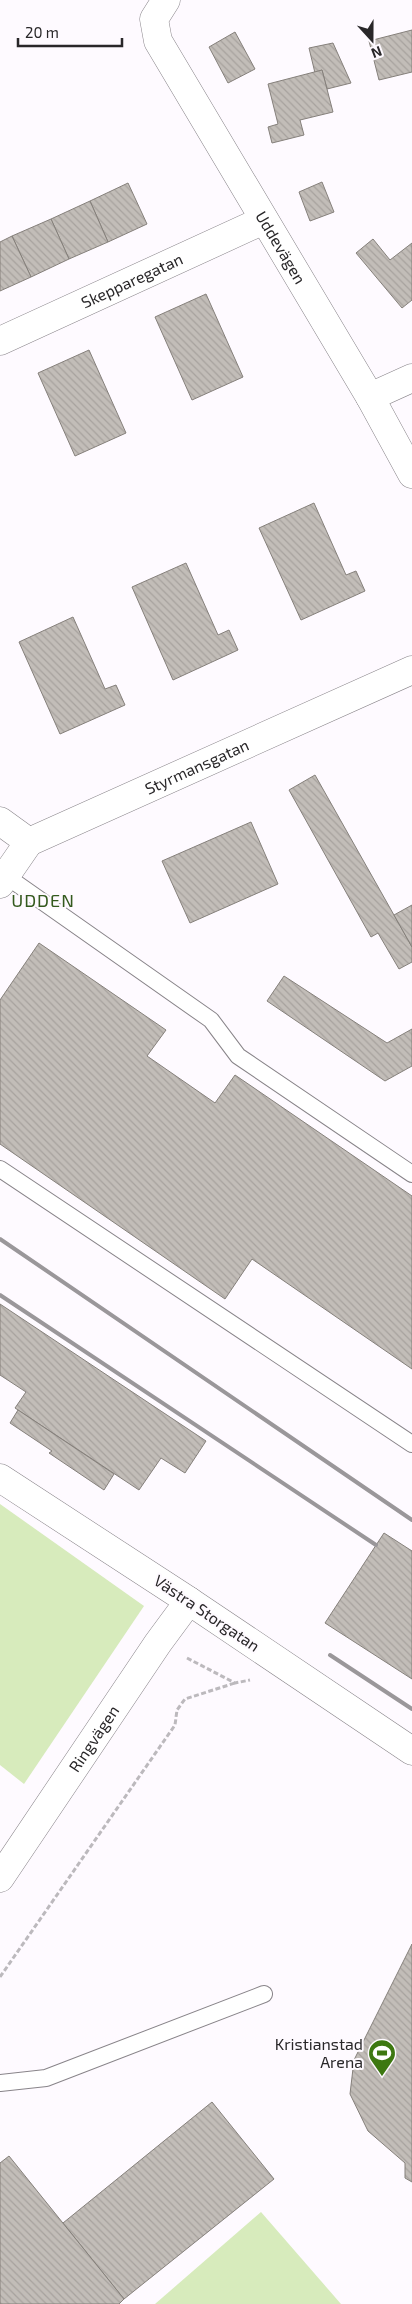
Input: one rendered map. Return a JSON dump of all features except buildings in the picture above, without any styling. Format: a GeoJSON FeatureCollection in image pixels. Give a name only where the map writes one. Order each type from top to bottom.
{"type":"FeatureCollection","features":[{"type":"Feature","properties":{"kind":"street","name":"Uddevägen"},"geometry":{"type":"LineString","coordinates":[[160,10],[158,41],[370,397],[412,474]]}},
{"type":"Feature","properties":{"kind":"street","name":"Skepparegatan"},"geometry":{"type":"LineString","coordinates":[[0,341],[264,220]]}},
{"type":"Feature","properties":{"kind":"street"},"geometry":{"type":"LineString","coordinates":[[370,397],[412,378]]}},
{"type":"Feature","properties":{"kind":"street","name":"Styrmansgatan"},"geometry":{"type":"LineString","coordinates":[[29,842],[412,670]]}},
{"type":"Feature","properties":{"kind":"street"},"geometry":{"type":"LineString","coordinates":[[0,821],[29,842],[3,880]]}},
{"type":"Feature","properties":{"kind":"street","name":"Västra Storgatan"},"geometry":{"type":"LineString","coordinates":[[0,1478],[189,1601],[412,1751]]}},
{"type":"Feature","properties":{"kind":"street","name":"Ringvägen"},"geometry":{"type":"LineString","coordinates":[[0,1878],[158,1643],[189,1601]]}},
{"type":"Feature","properties":{"kind":"lane"},"geometry":{"type":"LineString","coordinates":[[3,880],[211,1020],[238,1056],[412,1174]]}},
{"type":"Feature","properties":{"kind":"lane"},"geometry":{"type":"LineString","coordinates":[[0,1168],[412,1444]]}},
{"type":"Feature","properties":{"kind":"lane"},"geometry":{"type":"LineString","coordinates":[[0,2083],[46,2078],[264,1994]]}},
{"type":"Feature","properties":{"kind":"path"},"geometry":{"type":"LineString","coordinates":[[158,1643],[235,1683]]}},
{"type":"Feature","properties":{"kind":"path"},"geometry":{"type":"LineString","coordinates":[[0,1977],[175,1725],[177,1710],[185,1699],[235,1683],[294,1672]]}},
{"type":"Feature","properties":{"kind":"green space"},"geometry":{"type":"Polygon","coordinates":[[[0,1504],[144,1606],[24,1784],[0,1765],[0,1504]]]}},
{"type":"Feature","properties":{"kind":"green space"},"geometry":{"type":"Polygon","coordinates":[[[261,2212],[341,2304],[155,2304],[261,2212]]]}},
{"type":"Feature","properties":{"kind":"railway"},"geometry":{"type":"LineString","coordinates":[[0,1239],[412,1520]]}},
{"type":"Feature","properties":{"kind":"railway"},"geometry":{"type":"LineString","coordinates":[[0,1295],[376,1545]]}},
{"type":"Feature","properties":{"kind":"railway"},"geometry":{"type":"LineString","coordinates":[[330,1655],[412,1709]]}},
{"type":"Feature","properties":{"kind":"place","name":"Kristianstad Arena"},"geometry":{"type":"Point","coordinates":[382,2077]}},
{"type":"Feature","properties":{"kind":"district","name":"UDDEN"},"geometry":{"type":"Point","coordinates":[43,901]}}]}
